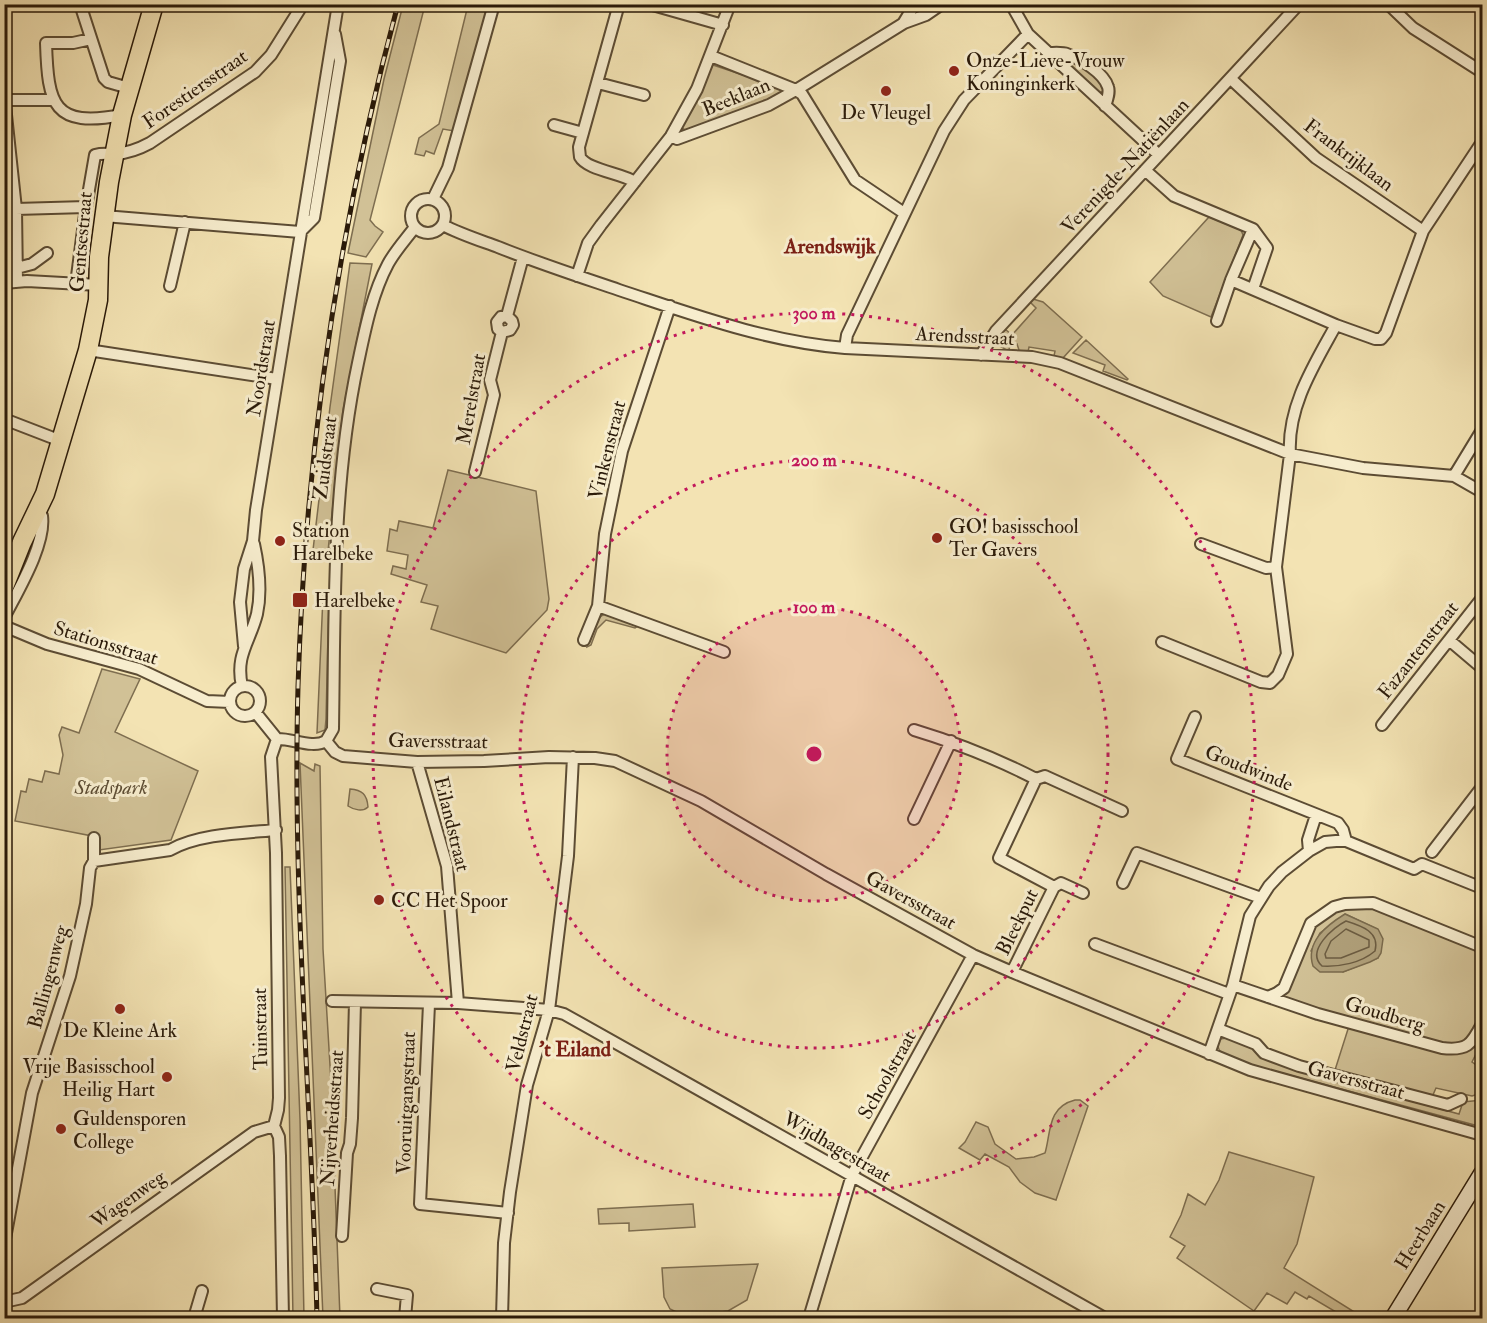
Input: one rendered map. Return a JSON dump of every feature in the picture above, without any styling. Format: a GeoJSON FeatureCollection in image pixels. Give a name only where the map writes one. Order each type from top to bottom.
{"type":"FeatureCollection","features":[{"type":"Feature","properties":{"kind":"main road","name":"Gentsestraat"},"geometry":{"type":"LineString","coordinates":[[4,587],[7,563],[48,483],[88,350],[95,322],[104,216],[122,116],[153,4]]}},
{"type":"Feature","properties":{"kind":"street"},"geometry":{"type":"LineString","coordinates":[[80,4],[105,80],[129,88]]}},
{"type":"Feature","properties":{"kind":"street","name":"Forestiersstraat"},"geometry":{"type":"LineString","coordinates":[[86,207],[95,155],[133,151],[150,143],[255,72],[271,55],[303,4]]}},
{"type":"Feature","properties":{"kind":"street","name":"Noordstraat"},"geometry":{"type":"LineString","coordinates":[[253,542],[256,510],[300,232],[314,218],[340,61],[334,26],[338,4]]}},
{"type":"Feature","properties":{"kind":"street","name":"Zuidstraat"},"geometry":{"type":"LineString","coordinates":[[326,741],[333,729],[335,543],[344,445],[352,390],[368,319],[389,261],[415,228],[411,215],[414,206],[424,199],[433,199],[448,168],[494,4]]}},
{"type":"Feature","properties":{"kind":"street"},"geometry":{"type":"LineString","coordinates":[[620,4],[579,147],[580,157],[588,165],[627,177],[635,182]]}},
{"type":"Feature","properties":{"kind":"street"},"geometry":{"type":"LineString","coordinates":[[649,4],[723,25]]}},
{"type":"Feature","properties":{"kind":"street","name":"Beeklaan"},"geometry":{"type":"LineString","coordinates":[[577,276],[588,243],[671,136],[697,89],[730,4]]}},
{"type":"Feature","properties":{"kind":"street"},"geometry":{"type":"LineString","coordinates":[[904,23],[915,4]]}},
{"type":"Feature","properties":{"kind":"street"},"geometry":{"type":"LineString","coordinates":[[904,213],[855,180],[802,94],[796,90],[904,23],[926,15],[942,4]]}},
{"type":"Feature","properties":{"kind":"street"},"geometry":{"type":"LineString","coordinates":[[1011,4],[1028,33],[1159,155]]}},
{"type":"Feature","properties":{"kind":"street","name":"Verenigde-Natiënlaan"},"geometry":{"type":"LineString","coordinates":[[981,355],[996,331],[1299,4]]}},
{"type":"Feature","properties":{"kind":"street"},"geometry":{"type":"LineString","coordinates":[[1388,4],[1413,28],[1482,72]]}},
{"type":"Feature","properties":{"kind":"street"},"geometry":{"type":"LineString","coordinates":[[845,348],[851,325],[944,131],[964,100],[1028,33]]}},
{"type":"Feature","properties":{"kind":"street"},"geometry":{"type":"LineString","coordinates":[[92,39],[73,44],[46,43],[47,80],[53,100],[67,114],[76,118],[95,120],[122,116]]}},
{"type":"Feature","properties":{"kind":"street"},"geometry":{"type":"LineString","coordinates":[[1048,53],[1066,53],[1090,67],[1103,78],[1109,93],[1105,106]]}},
{"type":"Feature","properties":{"kind":"street","name":"Beeklaan"},"geometry":{"type":"LineString","coordinates":[[711,56],[796,90]]}},
{"type":"Feature","properties":{"kind":"street","name":"Frankrijklaan"},"geometry":{"type":"LineString","coordinates":[[1231,79],[1316,158],[1423,231]]}},
{"type":"Feature","properties":{"kind":"street"},"geometry":{"type":"LineString","coordinates":[[598,82],[644,95]]}},
{"type":"Feature","properties":{"kind":"street","name":"Beeklaan"},"geometry":{"type":"LineString","coordinates":[[671,136],[677,139],[769,105],[796,90]]}},
{"type":"Feature","properties":{"kind":"street"},"geometry":{"type":"LineString","coordinates":[[17,282],[16,209],[5,98],[53,100]]}},
{"type":"Feature","properties":{"kind":"street"},"geometry":{"type":"LineString","coordinates":[[554,125],[583,134]]}},
{"type":"Feature","properties":{"kind":"street"},"geometry":{"type":"LineString","coordinates":[[1231,280],[1336,325],[1381,339],[1386,333],[1423,231],[1482,142]]}},
{"type":"Feature","properties":{"kind":"street"},"geometry":{"type":"LineString","coordinates":[[1145,170],[1174,196],[1253,230],[1267,248],[1253,289]]}},
{"type":"Feature","properties":{"kind":"street"},"geometry":{"type":"LineString","coordinates":[[415,228],[424,233],[430,233],[443,225],[445,219],[443,208],[433,199]]}},
{"type":"Feature","properties":{"kind":"street"},"geometry":{"type":"LineString","coordinates":[[16,209],[86,207],[76,284]]}},
{"type":"Feature","properties":{"kind":"street"},"geometry":{"type":"LineString","coordinates":[[104,216],[300,232]]}},
{"type":"Feature","properties":{"kind":"street"},"geometry":{"type":"LineString","coordinates":[[170,286],[184,222]]}},
{"type":"Feature","properties":{"kind":"street","name":"Arendsstraat"},"geometry":{"type":"LineString","coordinates":[[443,225],[577,276],[785,341],[814,346],[1032,357],[1060,363],[1290,454],[1363,468],[1454,476],[1482,492]]}},
{"type":"Feature","properties":{"kind":"street"},"geometry":{"type":"LineString","coordinates":[[1217,321],[1231,280],[1253,230]]}},
{"type":"Feature","properties":{"kind":"street"},"geometry":{"type":"LineString","coordinates":[[17,268],[32,264],[47,253]]}},
{"type":"Feature","properties":{"kind":"street","name":"Merelstraat"},"geometry":{"type":"LineString","coordinates":[[475,472],[494,395],[490,380],[502,332],[510,330],[513,325],[507,316],[523,257]]}},
{"type":"Feature","properties":{"kind":"street"},"geometry":{"type":"LineString","coordinates":[[4,283],[99,285]]}},
{"type":"Feature","properties":{"kind":"street","name":"Vinkenstraat"},"geometry":{"type":"LineString","coordinates":[[584,640],[598,606],[605,534],[622,451],[669,306]]}},
{"type":"Feature","properties":{"kind":"street"},"geometry":{"type":"LineString","coordinates":[[1162,642],[1261,682],[1270,683],[1278,675],[1287,654],[1276,567],[1290,454],[1289,440],[1304,383],[1336,325]]}},
{"type":"Feature","properties":{"kind":"street"},"geometry":{"type":"LineString","coordinates":[[88,350],[278,379]]}},
{"type":"Feature","properties":{"kind":"street"},"geometry":{"type":"LineString","coordinates":[[4,419],[61,441]]}},
{"type":"Feature","properties":{"kind":"street"},"geometry":{"type":"LineString","coordinates":[[1454,476],[1482,430]]}},
{"type":"Feature","properties":{"kind":"street"},"geometry":{"type":"LineString","coordinates":[[4,618],[32,561],[42,526],[42,516],[35,510]]}},
{"type":"Feature","properties":{"kind":"street"},"geometry":{"type":"LineString","coordinates":[[244,646],[240,602],[244,569],[253,542]]}},
{"type":"Feature","properties":{"kind":"street"},"geometry":{"type":"LineString","coordinates":[[242,686],[239,669],[244,646],[255,622],[258,607],[260,574],[253,542]]}},
{"type":"Feature","properties":{"kind":"street"},"geometry":{"type":"LineString","coordinates":[[1201,544],[1266,568],[1276,567]]}},
{"type":"Feature","properties":{"kind":"street","name":"Fazantenstraat"},"geometry":{"type":"LineString","coordinates":[[1382,725],[1482,598]]}},
{"type":"Feature","properties":{"kind":"street"},"geometry":{"type":"LineString","coordinates":[[598,606],[724,652]]}},
{"type":"Feature","properties":{"kind":"street","name":"Stationsstraat"},"geometry":{"type":"LineString","coordinates":[[4,626],[47,644],[138,669],[207,701],[230,702],[232,710],[240,716],[249,717],[256,713]]}},
{"type":"Feature","properties":{"kind":"street"},"geometry":{"type":"LineString","coordinates":[[1449,640],[1482,668]]}},
{"type":"Feature","properties":{"kind":"street"},"geometry":{"type":"LineString","coordinates":[[230,702],[232,693],[242,686],[254,688],[260,695],[261,704],[256,713],[276,739],[286,738],[319,744],[326,741]]}},
{"type":"Feature","properties":{"kind":"street","name":"Goudwinde"},"geometry":{"type":"LineString","coordinates":[[1195,717],[1177,759],[1338,823],[1343,830],[1346,842]]}},
{"type":"Feature","properties":{"kind":"street"},"geometry":{"type":"LineString","coordinates":[[914,730],[995,758],[1036,779],[1045,776],[1122,811]]}},
{"type":"Feature","properties":{"kind":"street","name":"Tuinstraat"},"geometry":{"type":"LineString","coordinates":[[276,739],[271,757],[276,830],[279,1098],[274,1126],[279,1137],[280,1156],[283,1318]]}},
{"type":"Feature","properties":{"kind":"street","name":"Gaversstraat"},"geometry":{"type":"LineString","coordinates":[[326,741],[335,752],[344,756],[417,762],[573,757],[615,761],[701,801],[973,955],[1012,972],[1250,1070],[1482,1135]]}},
{"type":"Feature","properties":{"kind":"street"},"geometry":{"type":"LineString","coordinates":[[914,819],[951,741]]}},
{"type":"Feature","properties":{"kind":"street","name":"Veldstraat"},"geometry":{"type":"LineString","coordinates":[[502,1318],[504,1243],[527,1085],[549,1010],[568,856],[573,757]]}},
{"type":"Feature","properties":{"kind":"street","name":"Eilandstraat"},"geometry":{"type":"LineString","coordinates":[[417,762],[447,867],[458,1004]]}},
{"type":"Feature","properties":{"kind":"street","name":"Bleekput"},"geometry":{"type":"LineString","coordinates":[[1036,779],[999,858],[1054,887]]}},
{"type":"Feature","properties":{"kind":"street"},"geometry":{"type":"LineString","coordinates":[[1432,852],[1482,787]]}},
{"type":"Feature","properties":{"kind":"street"},"geometry":{"type":"LineString","coordinates":[[1309,851],[1308,840],[1316,815]]}},
{"type":"Feature","properties":{"kind":"street"},"geometry":{"type":"LineString","coordinates":[[94,861],[170,850],[181,844],[228,835],[276,830]]}},
{"type":"Feature","properties":{"kind":"street","name":"Ballingenweg"},"geometry":{"type":"LineString","coordinates":[[4,1244],[32,1093],[70,976],[86,904],[90,868],[94,861],[94,838]]}},
{"type":"Feature","properties":{"kind":"street"},"geometry":{"type":"LineString","coordinates":[[1209,1054],[1231,990],[1250,916],[1282,872],[1309,851],[1325,842],[1346,842],[1414,869],[1422,864],[1482,888]]}},
{"type":"Feature","properties":{"kind":"street"},"geometry":{"type":"LineString","coordinates":[[1123,883],[1137,853],[1261,898]]}},
{"type":"Feature","properties":{"kind":"street","name":"Bleekput"},"geometry":{"type":"LineString","coordinates":[[1012,972],[1054,887],[1061,883],[1083,893]]}},
{"type":"Feature","properties":{"kind":"street"},"geometry":{"type":"LineString","coordinates":[[1268,997],[1284,988],[1311,923],[1334,907],[1345,904],[1373,903],[1482,947]]}},
{"type":"Feature","properties":{"kind":"street","name":"Goudberg"},"geometry":{"type":"LineString","coordinates":[[1095,944],[1231,990],[1268,997],[1318,1014],[1442,1048],[1456,1050],[1465,1047],[1473,1042],[1482,1024]]}},
{"type":"Feature","properties":{"kind":"street","name":"Schoolstraat"},"geometry":{"type":"LineString","coordinates":[[809,1318],[852,1175],[973,955]]}},
{"type":"Feature","properties":{"kind":"street"},"geometry":{"type":"LineString","coordinates":[[333,1001],[458,1004],[549,1010]]}},
{"type":"Feature","properties":{"kind":"street","name":"Nijverheidsstraat"},"geometry":{"type":"LineString","coordinates":[[342,1236],[347,1154],[352,1118],[356,1002]]}},
{"type":"Feature","properties":{"kind":"street","name":"Vooruitgangstraat"},"geometry":{"type":"LineString","coordinates":[[429,1004],[420,1204],[508,1213]]}},
{"type":"Feature","properties":{"kind":"street","name":"Wijdhagestraat"},"geometry":{"type":"LineString","coordinates":[[549,1010],[564,1014],[1105,1318]]}},
{"type":"Feature","properties":{"kind":"street"},"geometry":{"type":"LineString","coordinates":[[1218,1029],[1256,1044],[1264,1053],[1299,1066],[1448,1105],[1461,1099]]}},
{"type":"Feature","properties":{"kind":"street","name":"Wagenweg"},"geometry":{"type":"LineString","coordinates":[[4,1302],[22,1298],[254,1132],[274,1126]]}},
{"type":"Feature","properties":{"kind":"street","name":"Heerbaan"},"geometry":{"type":"LineString","coordinates":[[1394,1318],[1482,1173]]}},
{"type":"Feature","properties":{"kind":"street"},"geometry":{"type":"LineString","coordinates":[[377,1289],[407,1295],[405,1318]]}},
{"type":"Feature","properties":{"kind":"street"},"geometry":{"type":"LineString","coordinates":[[194,1318],[202,1291]]}},
{"type":"Feature","properties":{"kind":"green space"},"geometry":{"type":"Polygon","coordinates":[[[403,5],[425,5],[370,220],[383,232],[366,257],[348,253],[384,79],[403,5]]]}},
{"type":"Feature","properties":{"kind":"green space"},"geometry":{"type":"Polygon","coordinates":[[[468,5],[489,5],[454,131],[443,129],[434,154],[426,151],[424,156],[415,154],[419,138],[439,124],[468,5]]]}},
{"type":"Feature","properties":{"kind":"green space"},"geometry":{"type":"Polygon","coordinates":[[[1063,56],[1084,67],[1104,86],[1104,91],[1098,93],[1061,59],[1063,56]]]}},
{"type":"Feature","properties":{"kind":"green space"},"geometry":{"type":"Polygon","coordinates":[[[713,65],[782,88],[782,94],[688,132],[681,127],[713,65]]]}},
{"type":"Feature","properties":{"kind":"green space"},"geometry":{"type":"Polygon","coordinates":[[[1209,217],[1241,230],[1243,235],[1211,317],[1163,296],[1150,282],[1209,217]]]}},
{"type":"Feature","properties":{"kind":"green space"},"geometry":{"type":"Polygon","coordinates":[[[350,263],[372,264],[343,410],[328,551],[313,550],[330,407],[350,263]]]}},
{"type":"Feature","properties":{"kind":"green space"},"geometry":{"type":"Polygon","coordinates":[[[1033,299],[1043,302],[1082,337],[1062,359],[1054,356],[1055,351],[1029,347],[1028,352],[1018,351],[1017,344],[1010,347],[1008,351],[1000,346],[999,337],[1005,329],[1012,335],[1036,308],[1030,302],[1033,299]]]}},
{"type":"Feature","properties":{"kind":"green space"},"geometry":{"type":"Polygon","coordinates":[[[1086,340],[1128,379],[1103,371],[1105,365],[1073,353],[1086,340]]]}},
{"type":"Feature","properties":{"kind":"green space"},"geometry":{"type":"Polygon","coordinates":[[[448,470],[536,491],[549,599],[547,610],[506,653],[431,629],[438,606],[421,602],[427,585],[391,574],[393,566],[406,569],[408,555],[387,551],[390,529],[397,531],[399,521],[433,528],[448,470]]]}},
{"type":"Feature","properties":{"kind":"green space"},"geometry":{"type":"Polygon","coordinates":[[[329,592],[326,719],[325,730],[317,733],[323,596],[329,592]]]}},
{"type":"Feature","properties":{"kind":"green space"},"geometry":{"type":"Polygon","coordinates":[[[608,613],[641,624],[635,628],[606,620],[597,629],[591,645],[587,647],[596,622],[608,613]]]}},
{"type":"Feature","properties":{"kind":"green space","name":"Stadspark"},"geometry":{"type":"Polygon","coordinates":[[[102,669],[140,679],[115,732],[198,771],[171,840],[99,850],[97,837],[15,821],[21,791],[26,792],[29,779],[42,782],[45,771],[59,774],[63,755],[59,735],[62,727],[79,733],[102,669]]]}},
{"type":"Feature","properties":{"kind":"green space"},"geometry":{"type":"Polygon","coordinates":[[[300,763],[314,771],[315,764],[320,766],[323,949],[331,1082],[340,1318],[323,1318],[300,763]]]}},
{"type":"Feature","properties":{"kind":"green space"},"geometry":{"type":"Polygon","coordinates":[[[350,789],[358,790],[363,794],[368,807],[358,810],[348,806],[350,789]]]}},
{"type":"Feature","properties":{"kind":"green space"},"geometry":{"type":"Polygon","coordinates":[[[285,867],[290,867],[300,1119],[304,1318],[293,1318],[285,867]]]}},
{"type":"Feature","properties":{"kind":"green space"},"geometry":{"type":"Polygon","coordinates":[[[1340,908],[1373,908],[1482,953],[1482,1018],[1467,1042],[1444,1046],[1278,997],[1317,922],[1340,908]],[[1345,914],[1320,933],[1311,951],[1343,972],[1378,958],[1377,929],[1345,914]]]}},
{"type":"Feature","properties":{"kind":"green space"},"geometry":{"type":"Polygon","coordinates":[[[1349,1026],[1441,1052],[1482,1032],[1482,1042],[1472,1062],[1482,1069],[1482,1093],[1472,1096],[1436,1088],[1432,1097],[1335,1070],[1349,1026]]]}},
{"type":"Feature","properties":{"kind":"green space"},"geometry":{"type":"Polygon","coordinates":[[[1227,1038],[1255,1047],[1313,1074],[1459,1114],[1463,1102],[1482,1100],[1482,1127],[1245,1063],[1221,1053],[1218,1046],[1219,1041],[1227,1038]]]}},
{"type":"Feature","properties":{"kind":"green space"},"geometry":{"type":"Polygon","coordinates":[[[1080,1100],[1088,1106],[1056,1200],[1035,1193],[1020,1182],[1009,1167],[985,1154],[980,1160],[959,1148],[976,1122],[988,1127],[995,1144],[1016,1159],[1045,1153],[1055,1115],[1059,1108],[1080,1100]]]}},
{"type":"Feature","properties":{"kind":"green space"},"geometry":{"type":"Polygon","coordinates":[[[1229,1152],[1314,1177],[1297,1244],[1284,1268],[1364,1318],[1346,1318],[1309,1296],[1307,1299],[1295,1292],[1287,1304],[1267,1293],[1254,1311],[1177,1258],[1185,1246],[1170,1237],[1188,1194],[1205,1205],[1219,1180],[1229,1152]]]}},
{"type":"Feature","properties":{"kind":"green space"},"geometry":{"type":"Polygon","coordinates":[[[693,1204],[695,1227],[629,1231],[629,1223],[599,1224],[598,1209],[693,1204]]]}},
{"type":"Feature","properties":{"kind":"green space"},"geometry":{"type":"Polygon","coordinates":[[[758,1264],[747,1300],[728,1311],[689,1318],[670,1309],[664,1297],[662,1268],[758,1264]]]}},
{"type":"Feature","properties":{"kind":"water"},"geometry":{"type":"Polygon","coordinates":[[[1345,914],[1378,929],[1383,939],[1381,953],[1378,958],[1370,962],[1343,972],[1320,972],[1313,966],[1311,957],[1315,942],[1331,923],[1345,914]]]}},
{"type":"Feature","properties":{"kind":"railway"},"geometry":{"type":"LineString","coordinates":[[317,1318],[298,845],[298,687],[302,601],[308,515],[328,343],[358,172],[398,4]]}},
{"type":"Feature","properties":{"kind":"place","name":"Onze-Lieve-Vrouw Koninginkerk"},"geometry":{"type":"Point","coordinates":[954,71]}},
{"type":"Feature","properties":{"kind":"place","name":"De Vleugel"},"geometry":{"type":"Point","coordinates":[886,91]}},
{"type":"Feature","properties":{"kind":"place","name":"GO! basisschool Ter Gavers"},"geometry":{"type":"Point","coordinates":[937,538]}},
{"type":"Feature","properties":{"kind":"place","name":"Station Harelbeke"},"geometry":{"type":"Point","coordinates":[280,541]}},
{"type":"Feature","properties":{"kind":"place","name":"Harelbeke"},"geometry":{"type":"Point","coordinates":[300,600]}},
{"type":"Feature","properties":{"kind":"place","name":"CC Het Spoor"},"geometry":{"type":"Point","coordinates":[379,900]}},
{"type":"Feature","properties":{"kind":"place","name":"De Kleine Ark"},"geometry":{"type":"Point","coordinates":[120,1009]}},
{"type":"Feature","properties":{"kind":"place","name":"Vrije Basisschool Heilig Hart"},"geometry":{"type":"Point","coordinates":[167,1077]}},
{"type":"Feature","properties":{"kind":"place","name":"Guldensporen College"},"geometry":{"type":"Point","coordinates":[61,1129]}},
{"type":"Feature","properties":{"kind":"district","name":"Arendswijk"},"geometry":{"type":"Point","coordinates":[830,246]}},
{"type":"Feature","properties":{"kind":"district","name":"'t Eiland"},"geometry":{"type":"Point","coordinates":[575,1049]}}]}
